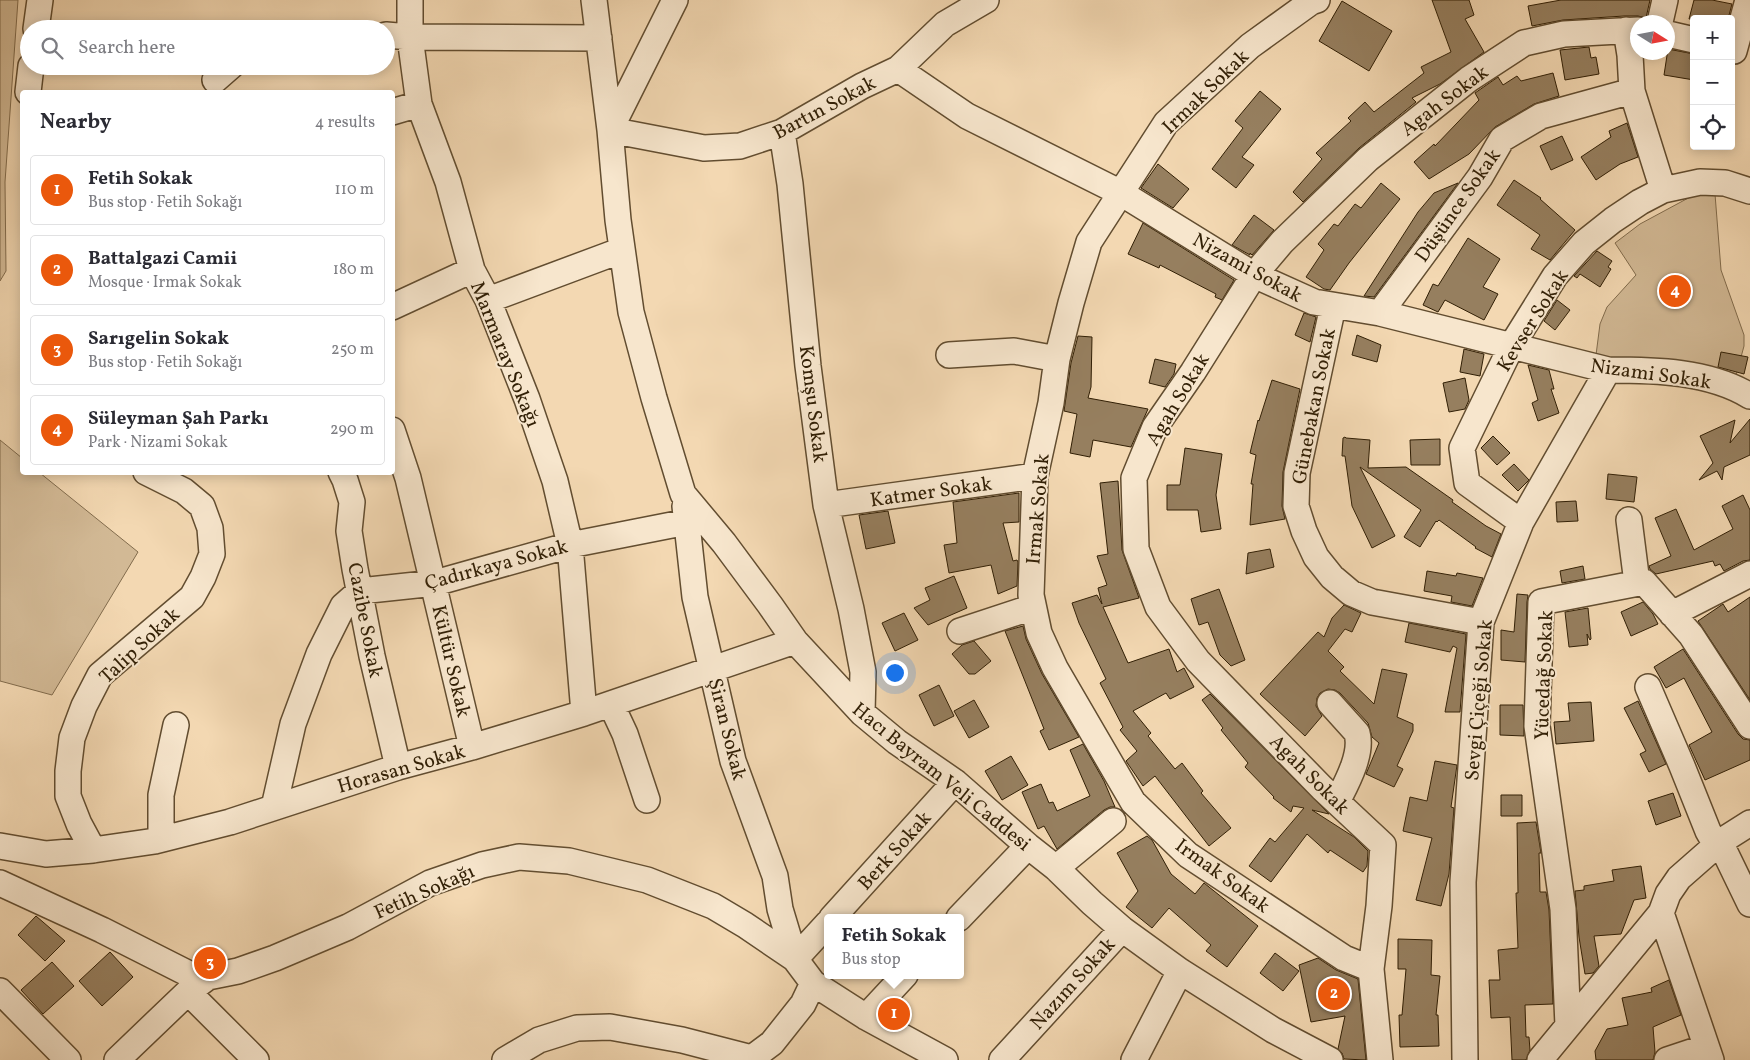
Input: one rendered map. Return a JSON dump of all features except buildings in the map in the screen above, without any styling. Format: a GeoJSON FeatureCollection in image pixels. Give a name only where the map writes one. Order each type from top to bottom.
{"type":"FeatureCollection","features":[{"type":"Feature","properties":{"kind":"street"},"geometry":{"type":"LineString","coordinates":[[37,20],[40,0]]}},
{"type":"Feature","properties":{"kind":"street","name":"Marmaray Sokağı"},"geometry":{"type":"LineString","coordinates":[[410,0],[398,36],[419,104],[448,182],[472,270],[488,300],[555,481],[570,545],[584,713]]}},
{"type":"Feature","properties":{"kind":"street","name":"Hacı Bayram Veli Caddesi"},"geometry":{"type":"LineString","coordinates":[[594,0],[610,130],[618,220],[631,312],[654,398],[683,494],[724,543],[795,641],[862,713],[897,742],[955,782],[1056,868],[1122,929],[1180,971],[1273,1030],[1325,1059]]}},
{"type":"Feature","properties":{"kind":"street"},"geometry":{"type":"LineString","coordinates":[[610,130],[675,0]]}},
{"type":"Feature","properties":{"kind":"street","name":"Bartın Sokak"},"geometry":{"type":"LineString","coordinates":[[610,130],[704,148],[740,146],[782,132],[862,86],[898,69],[945,24],[986,0]]}},
{"type":"Feature","properties":{"kind":"street","name":"Irmak Sokak"},"geometry":{"type":"LineString","coordinates":[[1317,0],[1311,2],[1250,46],[1166,124],[1089,242],[1057,359],[1051,403],[1035,476],[1031,595],[1039,633],[1055,668],[1133,802],[1188,854],[1344,958],[1371,969]]}},
{"type":"Feature","properties":{"kind":"street"},"geometry":{"type":"LineString","coordinates":[[1662,15],[1665,0]]}},
{"type":"Feature","properties":{"kind":"street"},"geometry":{"type":"LineString","coordinates":[[1738,53],[1748,0]]}},
{"type":"Feature","properties":{"kind":"street","name":"Agah Sokak"},"geometry":{"type":"LineString","coordinates":[[1380,1060],[1371,969],[1383,845],[1337,802],[1198,661],[1158,607],[1136,549],[1134,478],[1155,427],[1193,372],[1254,275],[1282,242],[1368,159],[1470,79],[1524,43],[1564,34],[1630,30]]}},
{"type":"Feature","properties":{"kind":"street"},"geometry":{"type":"LineString","coordinates":[[398,36],[599,38]]}},
{"type":"Feature","properties":{"kind":"street"},"geometry":{"type":"LineString","coordinates":[[1675,36],[1690,39]]}},
{"type":"Feature","properties":{"kind":"street"},"geometry":{"type":"LineString","coordinates":[[1630,60],[1632,92],[1663,190]]}},
{"type":"Feature","properties":{"kind":"street","name":"Nizami Sokak"},"geometry":{"type":"LineString","coordinates":[[898,69],[967,116],[1121,193],[1254,275],[1314,302],[1380,313],[1608,370],[1677,373],[1707,379],[1748,391]]}},
{"type":"Feature","properties":{"kind":"street"},"geometry":{"type":"LineString","coordinates":[[28,90],[30,75]]}},
{"type":"Feature","properties":{"kind":"street","name":"Düşünce Sokak"},"geometry":{"type":"LineString","coordinates":[[1380,313],[1480,177],[1502,139],[1541,116],[1632,92]]}},
{"type":"Feature","properties":{"kind":"street"},"geometry":{"type":"LineString","coordinates":[[395,111],[419,104]]}},
{"type":"Feature","properties":{"kind":"street","name":"Komşu Sokak"},"geometry":{"type":"LineString","coordinates":[[782,132],[790,184],[808,366],[826,505],[863,672],[862,713]]}},
{"type":"Feature","properties":{"kind":"street","name":"Kevser Sokak"},"geometry":{"type":"LineString","coordinates":[[1522,522],[1467,483],[1462,448],[1512,345],[1555,276],[1584,243],[1633,206],[1663,190],[1700,182],[1725,183],[1750,191]]}},
{"type":"Feature","properties":{"kind":"street"},"geometry":{"type":"LineString","coordinates":[[488,300],[622,250]]}},
{"type":"Feature","properties":{"kind":"street"},"geometry":{"type":"LineString","coordinates":[[395,306],[472,270]]}},
{"type":"Feature","properties":{"kind":"street","name":"Günebakan Sokak"},"geometry":{"type":"LineString","coordinates":[[1333,306],[1296,473],[1296,506],[1304,531],[1316,556],[1332,577],[1351,593],[1372,602],[1481,622]]}},
{"type":"Feature","properties":{"kind":"street"},"geometry":{"type":"LineString","coordinates":[[949,355],[1014,352],[1057,359]]}},
{"type":"Feature","properties":{"kind":"street","name":"Sevgi Çiçeği Sokak"},"geometry":{"type":"LineString","coordinates":[[1465,1060],[1463,882],[1481,622],[1522,522],[1608,370]]}},
{"type":"Feature","properties":{"kind":"street","name":"Kültür Sokak"},"geometry":{"type":"LineString","coordinates":[[395,439],[408,478],[435,583],[472,747]]}},
{"type":"Feature","properties":{"kind":"street","name":"Talip Sokak"},"geometry":{"type":"LineString","coordinates":[[92,850],[68,796],[68,771],[72,738],[84,706],[100,675],[192,597],[204,577],[212,554],[210,528],[202,506],[184,491],[152,475]]}},
{"type":"Feature","properties":{"kind":"street","name":"Cazibe Sokak"},"geometry":{"type":"LineString","coordinates":[[342,475],[352,502],[349,531],[372,656],[398,767]]}},
{"type":"Feature","properties":{"kind":"street","name":"Katmer Sokak"},"geometry":{"type":"LineString","coordinates":[[826,505],[1035,476]]}},
{"type":"Feature","properties":{"kind":"street","name":"Şiran Sokak"},"geometry":{"type":"LineString","coordinates":[[683,494],[695,597],[733,761],[775,876],[780,909],[795,959]]}},
{"type":"Feature","properties":{"kind":"street"},"geometry":{"type":"LineString","coordinates":[[1629,520],[1637,583],[1644,582],[1691,635],[1750,726]]}},
{"type":"Feature","properties":{"kind":"street","name":"Çadırkaya Sokak"},"geometry":{"type":"LineString","coordinates":[[360,591],[435,583],[570,545],[687,522]]}},
{"type":"Feature","properties":{"kind":"street"},"geometry":{"type":"LineString","coordinates":[[1672,614],[1750,574]]}},
{"type":"Feature","properties":{"kind":"street","name":"Yücedağ Sokak"},"geometry":{"type":"LineString","coordinates":[[1568,1026],[1564,910],[1538,726],[1542,602],[1637,583]]}},
{"type":"Feature","properties":{"kind":"street"},"geometry":{"type":"LineString","coordinates":[[274,807],[294,724],[319,654],[343,606],[360,591]]}},
{"type":"Feature","properties":{"kind":"street"},"geometry":{"type":"LineString","coordinates":[[960,631],[1033,607]]}},
{"type":"Feature","properties":{"kind":"street","name":"Horasan Sokak"},"geometry":{"type":"LineString","coordinates":[[0,846],[46,854],[92,850],[161,839],[230,822],[398,767],[584,713],[795,641]]}},
{"type":"Feature","properties":{"kind":"street"},"geometry":{"type":"LineString","coordinates":[[1648,687],[1708,831],[1718,844],[1750,904]]}},
{"type":"Feature","properties":{"kind":"street"},"geometry":{"type":"LineString","coordinates":[[1330,703],[1358,733],[1359,739],[1356,757],[1337,802]]}},
{"type":"Feature","properties":{"kind":"street"},"geometry":{"type":"LineString","coordinates":[[611,704],[625,734],[647,800]]}},
{"type":"Feature","properties":{"kind":"street"},"geometry":{"type":"LineString","coordinates":[[161,839],[161,795],[176,725]]}},
{"type":"Feature","properties":{"kind":"street","name":"Berk Sokak"},"geometry":{"type":"LineString","coordinates":[[836,914],[955,782]]}},
{"type":"Feature","properties":{"kind":"street"},"geometry":{"type":"LineString","coordinates":[[1056,868],[1113,821]]}},
{"type":"Feature","properties":{"kind":"street"},"geometry":{"type":"LineString","coordinates":[[1540,1060],[1661,913],[1668,894],[1679,878],[1718,844],[1750,823]]}},
{"type":"Feature","properties":{"kind":"street"},"geometry":{"type":"LineString","coordinates":[[963,914],[1028,846]]}},
{"type":"Feature","properties":{"kind":"street","name":"Fetih Sokağı"},"geometry":{"type":"LineString","coordinates":[[0,883],[102,930],[191,975],[208,977],[238,971],[275,958],[348,927],[430,883],[482,865],[519,857],[569,861],[647,880],[714,906],[795,959],[813,983],[866,1016],[945,1060]]}},
{"type":"Feature","properties":{"kind":"street"},"geometry":{"type":"LineString","coordinates":[[1661,913],[1709,1054],[1667,1060]]}},
{"type":"Feature","properties":{"kind":"street"},"geometry":{"type":"LineString","coordinates":[[795,959],[824,927]]}},
{"type":"Feature","properties":{"kind":"street","name":"Nazım Sokak"},"geometry":{"type":"LineString","coordinates":[[1002,1060],[1122,929]]}},
{"type":"Feature","properties":{"kind":"street"},"geometry":{"type":"LineString","coordinates":[[1134,1060],[1180,971]]}},
{"type":"Feature","properties":{"kind":"street"},"geometry":{"type":"LineString","coordinates":[[117,1060],[188,992],[208,977]]}},
{"type":"Feature","properties":{"kind":"street"},"geometry":{"type":"LineString","coordinates":[[866,1016],[901,979]]}},
{"type":"Feature","properties":{"kind":"street"},"geometry":{"type":"LineString","coordinates":[[520,1056],[539,1040],[577,1028],[610,1027],[682,1040],[753,1059],[772,1043],[803,1004],[813,983]]}},
{"type":"Feature","properties":{"kind":"street"},"geometry":{"type":"LineString","coordinates":[[0,991],[68,1060]]}},
{"type":"Feature","properties":{"kind":"street"},"geometry":{"type":"LineString","coordinates":[[188,992],[256,1060]]}},
{"type":"Feature","properties":{"kind":"shaded area"},"geometry":{"type":"Polygon","coordinates":[[[0,0],[18,0],[5,182],[6,271],[0,281],[0,0]]]}},
{"type":"Feature","properties":{"kind":"shaded area"},"geometry":{"type":"Polygon","coordinates":[[[1715,194],[1721,270],[1744,335],[1744,346],[1734,383],[1730,389],[1596,355],[1600,324],[1607,307],[1636,275],[1615,243],[1640,224],[1692,196],[1715,194]]]}},
{"type":"Feature","properties":{"kind":"shaded area"},"geometry":{"type":"Polygon","coordinates":[[[0,440],[20,456],[20,475],[42,475],[138,552],[52,695],[0,681],[0,440]]]}},
{"type":"Feature","properties":{"kind":"place","name":"Süleyman Şah Parkı"},"geometry":{"type":"Point","coordinates":[1675,291]}},
{"type":"Feature","properties":{"kind":"place","name":"Sarıgelin Sokak"},"geometry":{"type":"Point","coordinates":[210,963]}},
{"type":"Feature","properties":{"kind":"place","name":"Battalgazi Camii"},"geometry":{"type":"Point","coordinates":[1334,994]}},
{"type":"Feature","properties":{"kind":"place","name":"Fetih Sokak"},"geometry":{"type":"Point","coordinates":[894,1014]}}]}
